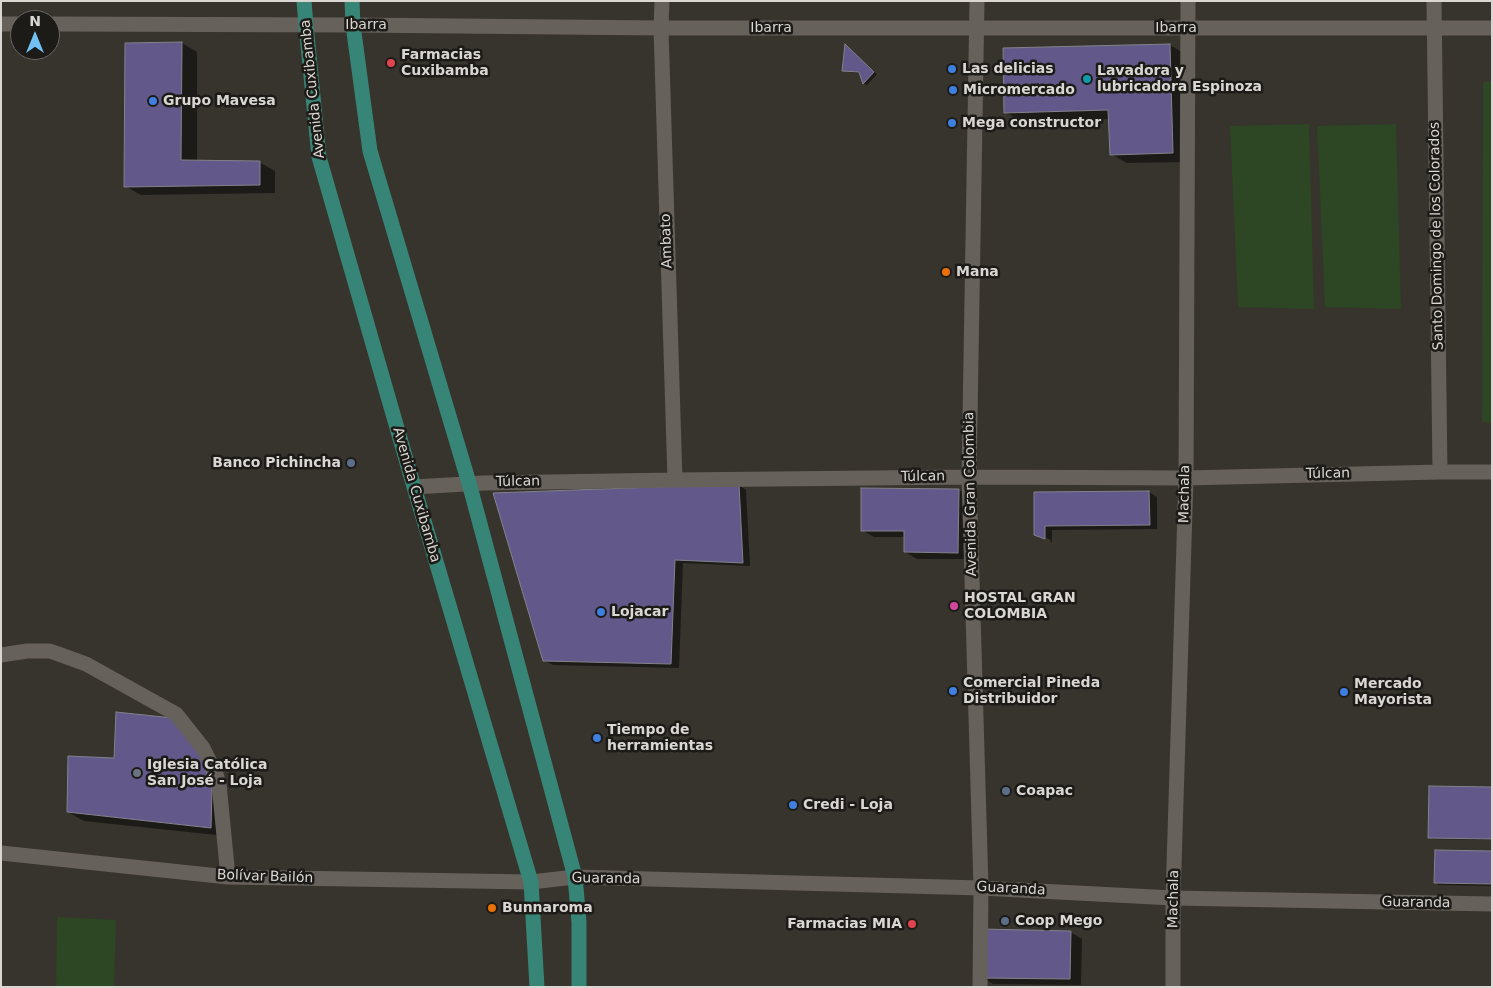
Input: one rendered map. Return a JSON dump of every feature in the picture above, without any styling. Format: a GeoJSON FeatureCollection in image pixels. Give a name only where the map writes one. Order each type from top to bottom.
{"type":"FeatureCollection","features":[{"type":"Feature","properties":{"kind":"main road","name":"Avenida Cuxibamba"},"geometry":{"type":"LineString","coordinates":[[304,1],[319,157],[414,488],[531,882],[537,987]]}},
{"type":"Feature","properties":{"kind":"main road"},"geometry":{"type":"LineString","coordinates":[[352,1],[353,24],[370,151],[469,483],[575,878],[579,922],[579,987]]}},
{"type":"Feature","properties":{"kind":"street","name":"Ambato"},"geometry":{"type":"LineString","coordinates":[[662,1],[660,28],[675,480]]}},
{"type":"Feature","properties":{"kind":"street","name":"Avenida Gran Colombia"},"geometry":{"type":"LineString","coordinates":[[977,1],[969,477],[982,888],[980,987]]}},
{"type":"Feature","properties":{"kind":"street","name":"Machala"},"geometry":{"type":"LineString","coordinates":[[1172,987],[1186,478],[1188,1]]}},
{"type":"Feature","properties":{"kind":"street","name":"Santo Domingo de los Colorados"},"geometry":{"type":"LineString","coordinates":[[1434,1],[1440,472]]}},
{"type":"Feature","properties":{"kind":"street","name":"Ibarra"},"geometry":{"type":"LineString","coordinates":[[60,24],[353,24],[660,28],[977,29],[1492,28]]}},
{"type":"Feature","properties":{"kind":"street","name":"Túlcan"},"geometry":{"type":"LineString","coordinates":[[414,488],[469,483],[969,477],[1186,478],[1492,472]]}},
{"type":"Feature","properties":{"kind":"street"},"geometry":{"type":"LineString","coordinates":[[1,655],[27,651],[50,651],[86,664],[176,714],[203,748],[216,774],[219,784],[228,878]]}},
{"type":"Feature","properties":{"kind":"street","name":"Bolívar Bailón"},"geometry":{"type":"LineString","coordinates":[[1,853],[228,878],[531,882]]}},
{"type":"Feature","properties":{"kind":"street","name":"Guaranda"},"geometry":{"type":"LineString","coordinates":[[531,882],[575,878],[982,888],[1174,898],[1492,904]]}},
{"type":"Feature","properties":{"kind":"green space"},"geometry":{"type":"Polygon","coordinates":[[[1483,82],[1492,82],[1492,423],[1482,422],[1483,82]]]}},
{"type":"Feature","properties":{"kind":"green space"},"geometry":{"type":"Polygon","coordinates":[[[1309,124],[1314,309],[1238,307],[1230,126],[1309,124]]]}},
{"type":"Feature","properties":{"kind":"green space"},"geometry":{"type":"Polygon","coordinates":[[[1396,124],[1401,309],[1325,307],[1317,126],[1396,124]]]}},
{"type":"Feature","properties":{"kind":"green space"},"geometry":{"type":"Polygon","coordinates":[[[57,917],[116,920],[114,987],[56,987],[57,917]]]}},
{"type":"Feature","properties":{"kind":"building","name":"Grupo Mavesa"},"geometry":{"type":"Polygon","coordinates":[[[182,42],[181,160],[260,161],[260,185],[124,187],[125,43],[182,42]]]}},
{"type":"Feature","properties":{"kind":"building"},"geometry":{"type":"Polygon","coordinates":[[[845,44],[874,72],[863,84],[859,72],[842,71],[845,44]]]}},
{"type":"Feature","properties":{"kind":"building","name":"Lavadora y lubricadora Espinoza"},"geometry":{"type":"Polygon","coordinates":[[[1170,44],[1173,153],[1110,155],[1108,110],[1004,113],[1003,48],[1170,44]]]}},
{"type":"Feature","properties":{"kind":"building","name":"Lojacar"},"geometry":{"type":"Polygon","coordinates":[[[739,484],[743,563],[675,560],[671,664],[543,661],[493,493],[739,484]]]}},
{"type":"Feature","properties":{"kind":"building"},"geometry":{"type":"Polygon","coordinates":[[[861,488],[959,489],[958,553],[904,552],[904,531],[861,531],[861,488]]]}},
{"type":"Feature","properties":{"kind":"building"},"geometry":{"type":"Polygon","coordinates":[[[1149,491],[1150,525],[1045,526],[1045,539],[1034,535],[1034,492],[1149,491]]]}},
{"type":"Feature","properties":{"kind":"building","name":"Iglesia Católica San José - Loja"},"geometry":{"type":"Polygon","coordinates":[[[116,712],[173,718],[199,751],[212,788],[211,828],[67,812],[68,756],[114,758],[116,712]]]}},
{"type":"Feature","properties":{"kind":"building"},"geometry":{"type":"Polygon","coordinates":[[[1429,786],[1492,787],[1492,839],[1428,838],[1429,786]]]}},
{"type":"Feature","properties":{"kind":"building"},"geometry":{"type":"Polygon","coordinates":[[[1435,850],[1492,851],[1492,884],[1434,883],[1435,850]]]}},
{"type":"Feature","properties":{"kind":"building"},"geometry":{"type":"Polygon","coordinates":[[[981,929],[1071,931],[1070,979],[980,978],[981,929]]]}},
{"type":"Feature","properties":{"kind":"place","name":"Farmacias Cuxibamba"},"geometry":{"type":"Point","coordinates":[391,63]}},
{"type":"Feature","properties":{"kind":"place","name":"Las delicias"},"geometry":{"type":"Point","coordinates":[952,69]}},
{"type":"Feature","properties":{"kind":"place","name":"Lavadora y lubricadora Espinoza"},"geometry":{"type":"Point","coordinates":[1087,79]}},
{"type":"Feature","properties":{"kind":"place","name":"Micromercado"},"geometry":{"type":"Point","coordinates":[953,90]}},
{"type":"Feature","properties":{"kind":"place","name":"Grupo Mavesa"},"geometry":{"type":"Point","coordinates":[153,101]}},
{"type":"Feature","properties":{"kind":"place","name":"Mega constructor"},"geometry":{"type":"Point","coordinates":[952,123]}},
{"type":"Feature","properties":{"kind":"place","name":"Mana"},"geometry":{"type":"Point","coordinates":[946,272]}},
{"type":"Feature","properties":{"kind":"place","name":"Banco Pichincha"},"geometry":{"type":"Point","coordinates":[351,463]}},
{"type":"Feature","properties":{"kind":"place","name":"HOSTAL GRAN COLOMBIA"},"geometry":{"type":"Point","coordinates":[954,606]}},
{"type":"Feature","properties":{"kind":"place","name":"Lojacar"},"geometry":{"type":"Point","coordinates":[601,612]}},
{"type":"Feature","properties":{"kind":"place","name":"Comercial Pineda Distribuidor"},"geometry":{"type":"Point","coordinates":[953,691]}},
{"type":"Feature","properties":{"kind":"place","name":"Mercado Mayorista"},"geometry":{"type":"Point","coordinates":[1344,692]}},
{"type":"Feature","properties":{"kind":"place","name":"Tiempo de herramientas"},"geometry":{"type":"Point","coordinates":[597,738]}},
{"type":"Feature","properties":{"kind":"place","name":"Iglesia Católica San José - Loja"},"geometry":{"type":"Point","coordinates":[137,773]}},
{"type":"Feature","properties":{"kind":"place","name":"Coapac"},"geometry":{"type":"Point","coordinates":[1006,791]}},
{"type":"Feature","properties":{"kind":"place","name":"Credi - Loja"},"geometry":{"type":"Point","coordinates":[793,805]}},
{"type":"Feature","properties":{"kind":"place","name":"Bunnaroma"},"geometry":{"type":"Point","coordinates":[492,908]}},
{"type":"Feature","properties":{"kind":"place","name":"Coop Mego"},"geometry":{"type":"Point","coordinates":[1005,921]}},
{"type":"Feature","properties":{"kind":"place","name":"Farmacias MIA"},"geometry":{"type":"Point","coordinates":[912,924]}}]}
